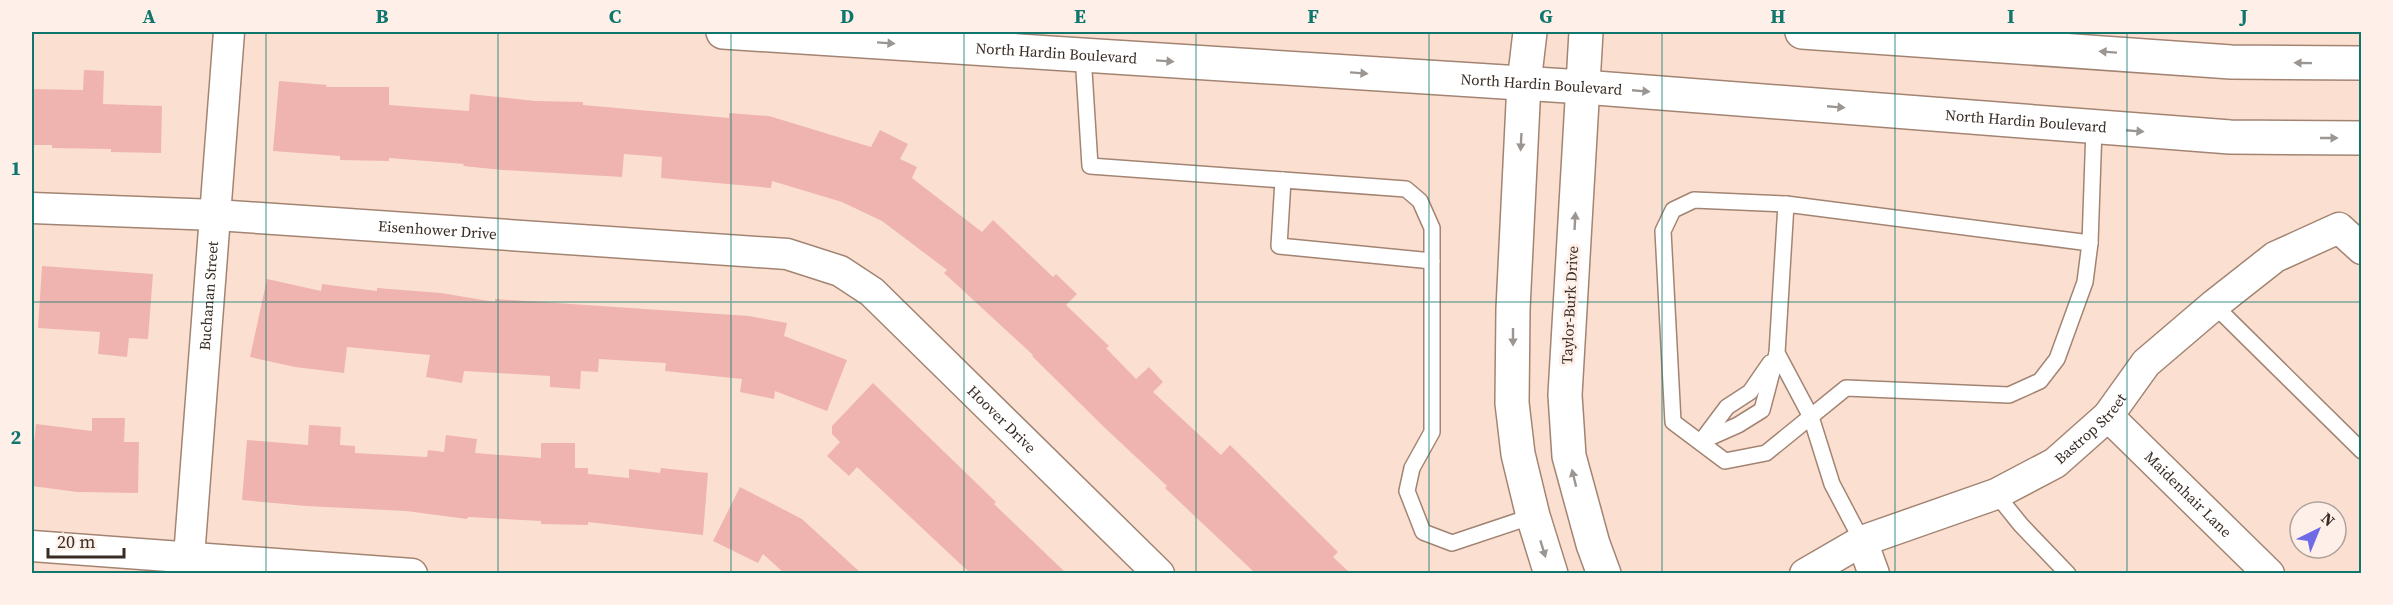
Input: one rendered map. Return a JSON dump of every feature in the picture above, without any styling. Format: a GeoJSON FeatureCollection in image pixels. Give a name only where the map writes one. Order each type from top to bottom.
{"type":"FeatureCollection","features":[{"type":"Feature","properties":{"kind":"main road","name":"North Hardin Boulevard"},"geometry":{"type":"LineString","coordinates":[[723,32],[1583,87],[2230,137],[2361,138]]}},
{"type":"Feature","properties":{"kind":"main road"},"geometry":{"type":"LineString","coordinates":[[1530,32],[1524,84],[1513,309],[1512,403],[1518,454],[1533,516],[1551,573]]}},
{"type":"Feature","properties":{"kind":"main road","name":"Taylor-Burk Drive"},"geometry":{"type":"LineString","coordinates":[[1586,32],[1565,394],[1569,456],[1593,544],[1604,573]]}},
{"type":"Feature","properties":{"kind":"main road"},"geometry":{"type":"LineString","coordinates":[[1803,32],[2231,62],[2361,63]]}},
{"type":"Feature","properties":{"kind":"street","name":"Buchanan Street"},"geometry":{"type":"LineString","coordinates":[[189,558],[229,32]]}},
{"type":"Feature","properties":{"kind":"street","name":"Eisenhower Drive"},"geometry":{"type":"LineString","coordinates":[[32,208],[216,215],[787,254],[840,271]]}},
{"type":"Feature","properties":{"kind":"street","name":"Bastrop Street"},"geometry":{"type":"LineString","coordinates":[[1805,573],[1862,541],[1996,494],[2055,463],[2108,416],[2146,363],[2275,257],[2339,228],[2361,249]]}},
{"type":"Feature","properties":{"kind":"street","name":"Hoover Drive"},"geometry":{"type":"LineString","coordinates":[[840,271],[872,292],[1159,573]]}},
{"type":"Feature","properties":{"kind":"street","name":"Maidenhair Lane"},"geometry":{"type":"LineString","coordinates":[[2108,416],[2269,573]]}},
{"type":"Feature","properties":{"kind":"street"},"geometry":{"type":"LineString","coordinates":[[1862,541],[1874,573]]}},
{"type":"Feature","properties":{"kind":"street"},"geometry":{"type":"LineString","coordinates":[[32,546],[412,573]]}},
{"type":"Feature","properties":{"kind":"lane"},"geometry":{"type":"LineString","coordinates":[[1083,56],[1090,166],[1406,189],[1420,201],[1432,228],[1432,432],[1412,468],[1407,491],[1423,531],[1452,543],[1533,516]]}},
{"type":"Feature","properties":{"kind":"lane"},"geometry":{"type":"LineString","coordinates":[[2090,243],[1786,204],[1694,200],[1673,210],[1663,231],[1673,422],[1702,441],[1725,461],[1766,453],[1846,388],[2009,395],[2040,381],[2057,359],[2085,282],[2090,243],[2094,128]]}},
{"type":"Feature","properties":{"kind":"lane"},"geometry":{"type":"LineString","coordinates":[[1283,180],[1280,246],[1432,261]]}},
{"type":"Feature","properties":{"kind":"lane"},"geometry":{"type":"LineString","coordinates":[[1702,441],[1738,425],[1762,410],[1777,353],[1786,204]]}},
{"type":"Feature","properties":{"kind":"lane"},"geometry":{"type":"LineString","coordinates":[[2214,305],[2361,451]]}},
{"type":"Feature","properties":{"kind":"lane"},"geometry":{"type":"LineString","coordinates":[[1777,353],[1811,417],[1832,484],[1862,541]]}},
{"type":"Feature","properties":{"kind":"lane"},"geometry":{"type":"LineString","coordinates":[[1702,441],[1727,407],[1750,393],[1777,353]]}},
{"type":"Feature","properties":{"kind":"lane"},"geometry":{"type":"LineString","coordinates":[[1996,494],[2021,525],[2068,573]]}},
{"type":"Feature","properties":{"kind":"building"},"geometry":{"type":"Polygon","coordinates":[[[84,70],[104,71],[103,104],[162,106],[161,153],[111,152],[111,149],[52,148],[52,145],[32,145],[32,89],[83,90],[84,70]]]}},
{"type":"Feature","properties":{"kind":"building"},"geometry":{"type":"Polygon","coordinates":[[[279,81],[327,85],[326,87],[389,87],[389,105],[469,111],[470,94],[535,101],[583,102],[583,105],[729,118],[729,113],[769,116],[871,147],[880,130],[908,144],[900,159],[917,167],[912,178],[982,232],[993,220],[1053,277],[1056,274],[1077,294],[1066,305],[1109,346],[1106,348],[1136,379],[1149,367],[1163,382],[1153,392],[1221,455],[1230,445],[1338,552],[1333,557],[1350,573],[1255,573],[1165,488],[1167,486],[1105,428],[1033,355],[944,273],[947,270],[882,221],[842,202],[772,181],[771,188],[661,178],[662,157],[624,154],[622,177],[503,170],[463,166],[464,164],[389,158],[389,161],[340,160],[340,156],[273,151],[279,81]]]}},
{"type":"Feature","properties":{"kind":"building"},"geometry":{"type":"Polygon","coordinates":[[[42,266],[153,274],[148,339],[129,338],[127,357],[98,354],[100,332],[38,328],[42,266]]]}},
{"type":"Feature","properties":{"kind":"building"},"geometry":{"type":"Polygon","coordinates":[[[267,279],[321,291],[322,284],[377,291],[377,288],[441,293],[495,302],[495,299],[749,316],[787,323],[784,336],[847,360],[827,411],[775,391],[774,399],[740,392],[742,379],[665,371],[666,363],[599,359],[598,372],[581,371],[580,389],[550,387],[550,376],[464,371],[462,383],[426,377],[430,355],[347,347],[344,373],[295,367],[250,357],[267,279]]]}},
{"type":"Feature","properties":{"kind":"building"},"geometry":{"type":"Polygon","coordinates":[[[873,383],[1066,573],[970,573],[857,467],[849,476],[827,456],[840,442],[832,434],[832,426],[873,383]]]}},
{"type":"Feature","properties":{"kind":"building"},"geometry":{"type":"Polygon","coordinates":[[[92,418],[125,418],[124,442],[139,442],[138,493],[77,492],[32,486],[36,424],[92,431],[92,418]]]}},
{"type":"Feature","properties":{"kind":"building"},"geometry":{"type":"Polygon","coordinates":[[[309,425],[341,427],[340,445],[355,446],[355,453],[427,457],[428,450],[444,452],[446,435],[477,439],[475,453],[541,458],[541,443],[575,443],[575,468],[588,468],[588,474],[629,478],[629,469],[660,473],[661,468],[708,473],[703,535],[588,522],[588,525],[541,524],[541,521],[468,517],[467,519],[406,511],[242,500],[247,440],[308,445],[309,425]]]}},
{"type":"Feature","properties":{"kind":"building"},"geometry":{"type":"Polygon","coordinates":[[[740,487],[802,519],[861,573],[784,573],[763,554],[758,563],[713,541],[740,487]]]}}]}
